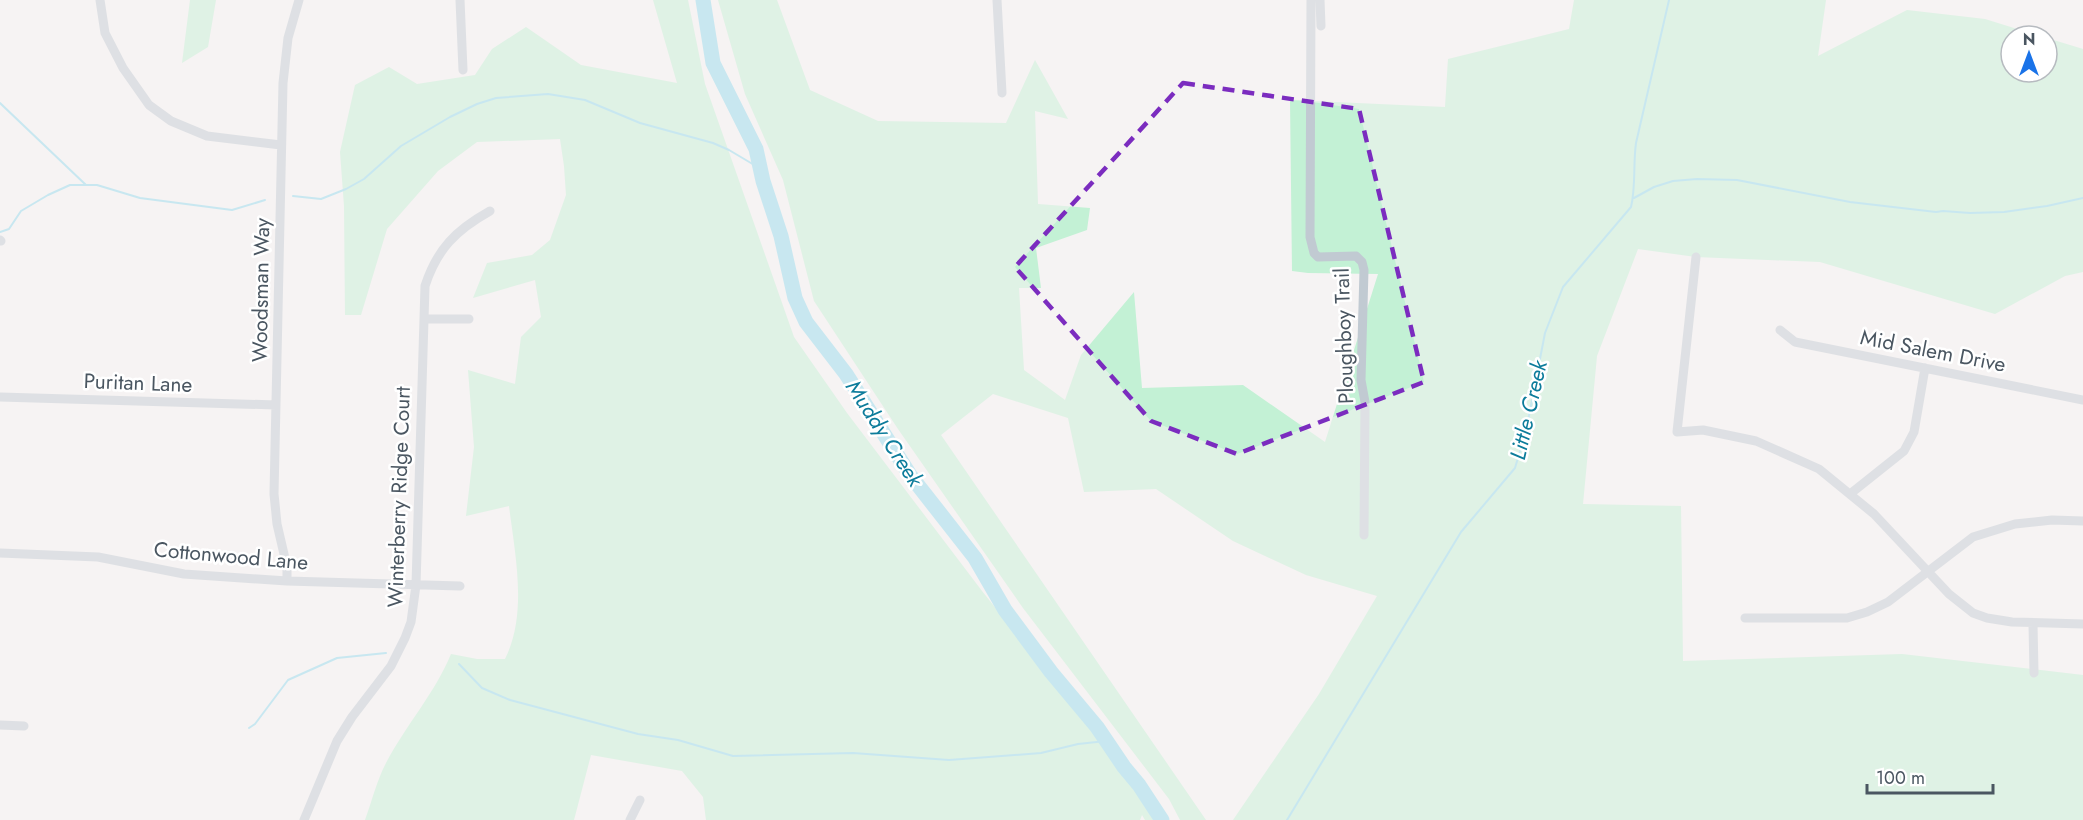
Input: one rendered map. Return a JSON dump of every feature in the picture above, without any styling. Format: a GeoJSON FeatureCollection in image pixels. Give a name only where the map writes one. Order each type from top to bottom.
{"type":"FeatureCollection","features":[{"type":"Feature","properties":{"kind":"street"},"geometry":{"type":"LineString","coordinates":[[100,0],[105,33],[123,68],[149,105],[171,121],[207,136],[281,145]]}},
{"type":"Feature","properties":{"kind":"street","name":"Woodsman Way"},"geometry":{"type":"LineString","coordinates":[[287,582],[287,567],[275,508],[281,145],[285,61],[288,38],[299,0]]}},
{"type":"Feature","properties":{"kind":"street"},"geometry":{"type":"LineString","coordinates":[[459,0],[463,70]]}},
{"type":"Feature","properties":{"kind":"street"},"geometry":{"type":"LineString","coordinates":[[997,0],[1002,93]]}},
{"type":"Feature","properties":{"kind":"street","name":"Ploughboy Trail"},"geometry":{"type":"LineString","coordinates":[[1311,0],[1310,237],[1314,253],[1318,257],[1356,256],[1362,262],[1364,270],[1361,380],[1365,412],[1364,535]]}},
{"type":"Feature","properties":{"kind":"street"},"geometry":{"type":"LineString","coordinates":[[1320,0],[1321,26]]}},
{"type":"Feature","properties":{"kind":"street","name":"Winterberry Ridge Court"},"geometry":{"type":"LineString","coordinates":[[304,820],[337,741],[352,717],[391,666],[411,622],[416,585],[425,286],[435,260],[454,235],[472,220],[490,211]]}},
{"type":"Feature","properties":{"kind":"street"},"geometry":{"type":"LineString","coordinates":[[1696,257],[1677,432],[1703,430],[1756,441],[1819,469],[1874,514],[1949,594],[1972,614],[2001,621],[2033,624],[2083,624]]}},
{"type":"Feature","properties":{"kind":"street"},"geometry":{"type":"LineString","coordinates":[[424,319],[469,319]]}},
{"type":"Feature","properties":{"kind":"street","name":"Mid Salem Drive"},"geometry":{"type":"LineString","coordinates":[[1779,330],[1795,342],[2083,400]]}},
{"type":"Feature","properties":{"kind":"street"},"geometry":{"type":"LineString","coordinates":[[1850,494],[1904,451],[1914,432],[1925,368]]}},
{"type":"Feature","properties":{"kind":"street","name":"Puritan Lane"},"geometry":{"type":"LineString","coordinates":[[0,397],[276,405]]}},
{"type":"Feature","properties":{"kind":"street"},"geometry":{"type":"LineString","coordinates":[[1745,618],[1807,620],[1847,618],[1868,612],[1888,602],[1973,537],[2015,524],[2052,520],[2083,521]]}},
{"type":"Feature","properties":{"kind":"street","name":"Cottonwood Lane"},"geometry":{"type":"LineString","coordinates":[[0,553],[98,557],[184,574],[287,582],[460,586]]}},
{"type":"Feature","properties":{"kind":"street"},"geometry":{"type":"LineString","coordinates":[[2033,624],[2034,673]]}},
{"type":"Feature","properties":{"kind":"street"},"geometry":{"type":"LineString","coordinates":[[0,725],[24,726]]}},
{"type":"Feature","properties":{"kind":"street"},"geometry":{"type":"LineString","coordinates":[[630,820],[640,800]]}},
{"type":"Feature","properties":{"kind":"highlighted area"},"geometry":{"type":"Polygon","coordinates":[[[1183,83],[1359,109],[1424,382],[1237,454],[1151,421],[1015,267],[1183,83]]]}},
{"type":"Feature","properties":{"kind":"green space"},"geometry":{"type":"Polygon","coordinates":[[[190,0],[216,0],[208,47],[182,63],[190,0]]]}},
{"type":"Feature","properties":{"kind":"green space"},"geometry":{"type":"Polygon","coordinates":[[[653,0],[688,0],[705,84],[794,337],[847,413],[982,591],[1096,734],[1155,820],[1145,820],[1142,815],[1140,820],[706,820],[703,797],[682,771],[591,755],[574,820],[365,820],[386,763],[437,682],[451,654],[477,659],[505,659],[512,641],[516,623],[518,584],[509,506],[466,516],[474,447],[468,370],[515,384],[521,337],[541,317],[535,280],[473,298],[487,263],[532,255],[550,240],[566,195],[560,139],[477,142],[438,171],[387,229],[361,315],[345,315],[344,206],[340,152],[355,85],[389,67],[417,84],[475,75],[492,49],[526,27],[581,65],[677,83],[653,0]]]}},
{"type":"Feature","properties":{"kind":"green space"},"geometry":{"type":"Polygon","coordinates":[[[718,0],[777,0],[810,90],[878,121],[1006,123],[1035,60],[1068,119],[1035,111],[1038,204],[1090,208],[1087,230],[1036,248],[1041,288],[1019,288],[1024,370],[1065,400],[1081,355],[1134,292],[1142,388],[1243,385],[1325,442],[1378,274],[1292,271],[1290,100],[1445,107],[1448,59],[1569,29],[1574,0],[1826,0],[1818,56],[1907,10],[1985,19],[2001,24],[1999,24],[1999,84],[2059,84],[2059,42],[2083,49],[2083,272],[2065,276],[1995,314],[1820,262],[1696,257],[1638,249],[1597,356],[1583,504],[1681,506],[1683,661],[1902,654],[2083,675],[2083,820],[1233,820],[1319,694],[1377,596],[1306,575],[1233,541],[1156,489],[1084,492],[1068,418],[993,394],[941,435],[1206,820],[1180,820],[1169,799],[1023,608],[898,429],[814,301],[783,180],[745,94],[718,0]]]}},
{"type":"Feature","properties":{"kind":"waterway","name":"Muddy Creek"},"geometry":{"type":"LineString","coordinates":[[703,0],[713,63],[756,149],[763,181],[781,236],[795,298],[806,322],[846,374],[910,475],[975,558],[1005,610],[1051,672],[1097,727],[1162,820]]}},
{"type":"Feature","properties":{"kind":"waterway","name":"Little Creek"},"geometry":{"type":"LineString","coordinates":[[1287,820],[1461,532],[1515,468],[1526,431],[1545,333],[1563,287],[1631,207],[1636,143],[1669,0]]}},
{"type":"Feature","properties":{"kind":"waterway"},"geometry":{"type":"LineString","coordinates":[[293,196],[321,199],[346,189],[364,179],[401,146],[477,104],[496,98],[548,94],[585,100],[640,123],[713,143],[761,169]]}},
{"type":"Feature","properties":{"kind":"waterway"},"geometry":{"type":"LineString","coordinates":[[0,103],[86,185]]}},
{"type":"Feature","properties":{"kind":"waterway"},"geometry":{"type":"LineString","coordinates":[[1634,198],[1654,187],[1673,181],[1697,179],[1737,180],[1850,202],[1936,212],[2004,212],[2083,198]]}},
{"type":"Feature","properties":{"kind":"waterway"},"geometry":{"type":"LineString","coordinates":[[0,232],[9,229],[21,211],[70,185],[97,185],[140,198],[232,210],[265,200]]}},
{"type":"Feature","properties":{"kind":"waterway"},"geometry":{"type":"LineString","coordinates":[[249,728],[255,724],[288,680],[337,658],[386,653]]}},
{"type":"Feature","properties":{"kind":"waterway"},"geometry":{"type":"LineString","coordinates":[[459,664],[482,688],[510,700],[638,734],[678,740],[733,756],[853,753],[949,760],[1041,753],[1078,744],[1106,741]]}}]}
